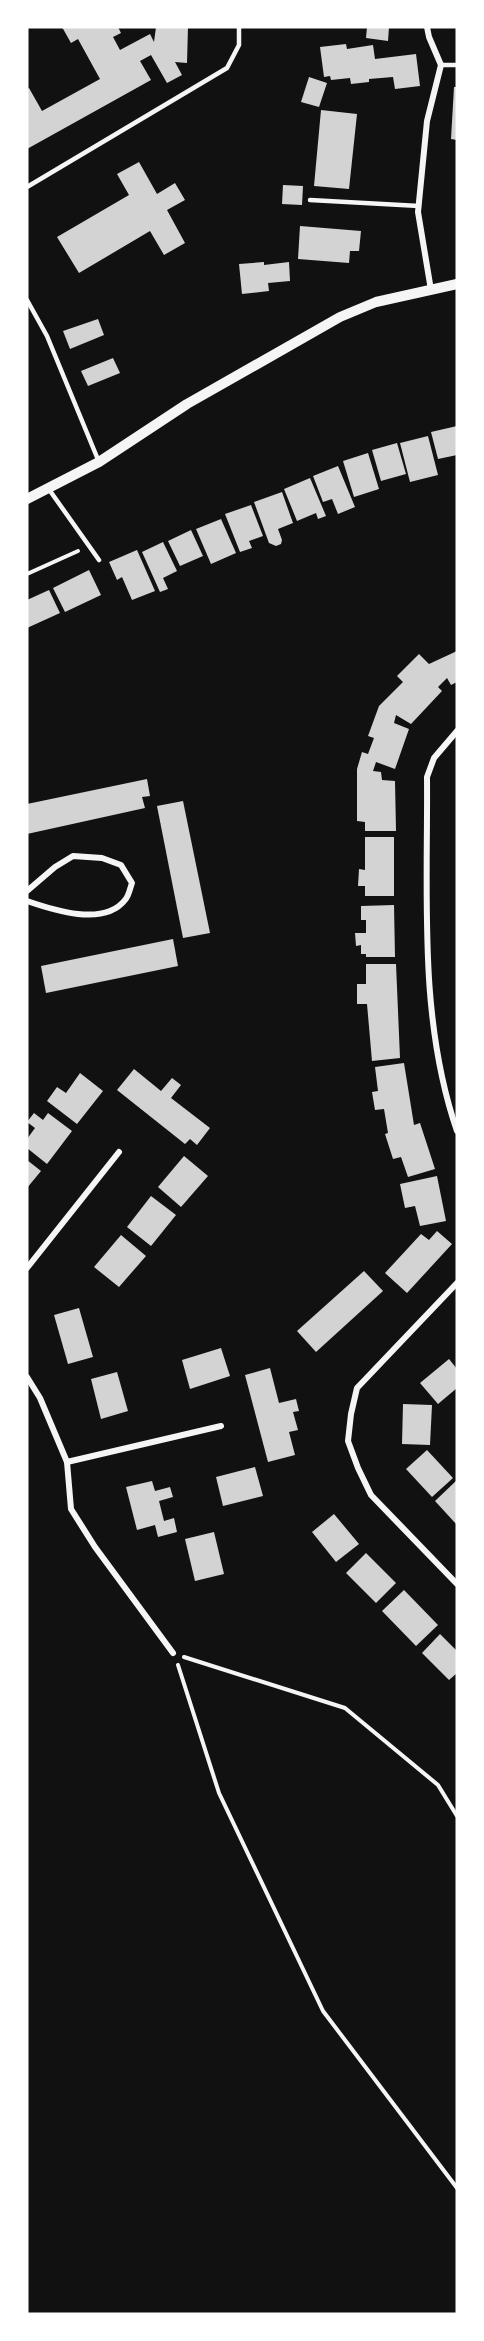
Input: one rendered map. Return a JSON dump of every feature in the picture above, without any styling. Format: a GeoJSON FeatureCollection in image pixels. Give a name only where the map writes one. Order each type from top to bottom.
{"type":"FeatureCollection","features":[{"type":"Feature","properties":{"kind":"street"},"geometry":{"type":"LineString","coordinates":[[427,27],[441,64],[427,121],[419,206],[431,290]]}},
{"type":"Feature","properties":{"kind":"street"},"geometry":{"type":"LineString","coordinates":[[27,499],[99,462],[188,404],[340,317],[376,302],[457,284]]}},
{"type":"Feature","properties":{"kind":"street"},"geometry":{"type":"LineString","coordinates":[[457,731],[434,758],[427,777],[429,987],[446,1097],[457,1131]]}},
{"type":"Feature","properties":{"kind":"street"},"geometry":{"type":"LineString","coordinates":[[27,891],[55,867],[74,856],[102,858],[121,865],[132,883],[125,900],[112,909],[88,915],[62,913],[27,902]]}},
{"type":"Feature","properties":{"kind":"street"},"geometry":{"type":"LineString","coordinates":[[27,1269],[119,1152]]}},
{"type":"Feature","properties":{"kind":"street"},"geometry":{"type":"LineString","coordinates":[[457,1283],[357,1388],[348,1441],[371,1495],[457,1584]]}},
{"type":"Feature","properties":{"kind":"street"},"geometry":{"type":"LineString","coordinates":[[27,1377],[40,1398],[67,1462],[71,1509],[95,1547],[174,1653]]}},
{"type":"Feature","properties":{"kind":"street"},"geometry":{"type":"LineString","coordinates":[[67,1462],[220,1426]]}},
{"type":"Feature","properties":{"kind":"lane"},"geometry":{"type":"LineString","coordinates":[[27,187],[227,68],[239,45],[239,27]]}},
{"type":"Feature","properties":{"kind":"lane"},"geometry":{"type":"LineString","coordinates":[[441,64],[457,65]]}},
{"type":"Feature","properties":{"kind":"lane"},"geometry":{"type":"LineString","coordinates":[[310,200],[419,206]]}},
{"type":"Feature","properties":{"kind":"lane"},"geometry":{"type":"LineString","coordinates":[[27,300],[47,336],[99,462]]}},
{"type":"Feature","properties":{"kind":"lane"},"geometry":{"type":"LineString","coordinates":[[48,488],[99,560]]}},
{"type":"Feature","properties":{"kind":"path"},"geometry":{"type":"LineString","coordinates":[[27,574],[89,546]]}},
{"type":"Feature","properties":{"kind":"path"},"geometry":{"type":"LineString","coordinates":[[174,1653],[345,1708],[438,1785],[457,1816]]}},
{"type":"Feature","properties":{"kind":"path"},"geometry":{"type":"LineString","coordinates":[[174,1653],[219,1792],[322,2012],[457,2188]]}},
{"type":"Feature","properties":{"kind":"building"},"geometry":{"type":"Polygon","coordinates":[[[62,27],[118,27],[121,33],[113,37],[120,50],[150,34],[154,42],[156,27],[188,27],[187,63],[175,62],[182,75],[167,83],[151,55],[140,61],[151,80],[27,149],[27,89],[29,88],[42,111],[100,79],[78,39],[71,43],[62,27]]]}},
{"type":"Feature","properties":{"kind":"building"},"geometry":{"type":"Polygon","coordinates":[[[367,27],[389,27],[388,41],[366,38],[367,27]]]}},
{"type":"Feature","properties":{"kind":"building"},"geometry":{"type":"Polygon","coordinates":[[[346,44],[347,49],[373,45],[375,59],[416,54],[420,86],[395,89],[393,77],[369,79],[369,82],[351,84],[350,78],[331,80],[330,76],[324,77],[320,47],[346,44]]]}},
{"type":"Feature","properties":{"kind":"building"},"geometry":{"type":"Polygon","coordinates":[[[309,77],[327,83],[319,107],[301,102],[309,77]]]}},
{"type":"Feature","properties":{"kind":"building"},"geometry":{"type":"Polygon","coordinates":[[[454,87],[457,87],[457,140],[451,139],[454,87]]]}},
{"type":"Feature","properties":{"kind":"building"},"geometry":{"type":"Polygon","coordinates":[[[321,110],[357,114],[349,189],[314,186],[321,110]]]}},
{"type":"Feature","properties":{"kind":"building"},"geometry":{"type":"Polygon","coordinates":[[[139,162],[157,194],[175,183],[185,200],[167,210],[185,243],[164,255],[150,231],[79,273],[57,237],[129,195],[117,174],[139,162]]]}},
{"type":"Feature","properties":{"kind":"building"},"geometry":{"type":"Polygon","coordinates":[[[283,185],[303,186],[302,205],[282,204],[283,185]]]}},
{"type":"Feature","properties":{"kind":"building"},"geometry":{"type":"Polygon","coordinates":[[[300,226],[361,231],[359,251],[350,251],[349,263],[298,259],[300,226]]]}},
{"type":"Feature","properties":{"kind":"building"},"geometry":{"type":"Polygon","coordinates":[[[264,262],[264,265],[289,262],[290,281],[268,283],[269,291],[242,294],[239,264],[264,262]]]}},
{"type":"Feature","properties":{"kind":"building"},"geometry":{"type":"Polygon","coordinates":[[[98,319],[104,335],[70,349],[63,331],[98,319]]]}},
{"type":"Feature","properties":{"kind":"building"},"geometry":{"type":"Polygon","coordinates":[[[113,358],[120,373],[88,386],[81,371],[113,358]]]}},
{"type":"Feature","properties":{"kind":"building"},"geometry":{"type":"Polygon","coordinates":[[[457,426],[457,455],[438,459],[431,432],[457,426]]]}},
{"type":"Feature","properties":{"kind":"building"},"geometry":{"type":"Polygon","coordinates":[[[428,436],[438,475],[410,482],[400,443],[428,436]]]}},
{"type":"Feature","properties":{"kind":"building"},"geometry":{"type":"Polygon","coordinates":[[[397,443],[406,474],[381,481],[372,450],[397,443]]]}},
{"type":"Feature","properties":{"kind":"building"},"geometry":{"type":"Polygon","coordinates":[[[368,453],[379,489],[354,497],[343,461],[368,453]]]}},
{"type":"Feature","properties":{"kind":"building"},"geometry":{"type":"Polygon","coordinates":[[[338,466],[355,507],[338,514],[332,499],[323,502],[313,476],[338,466]]]}},
{"type":"Feature","properties":{"kind":"building"},"geometry":{"type":"Polygon","coordinates":[[[310,478],[326,516],[318,519],[316,513],[297,521],[284,489],[310,478]]]}},
{"type":"Feature","properties":{"kind":"building"},"geometry":{"type":"Polygon","coordinates":[[[282,492],[293,523],[278,529],[282,540],[281,544],[276,546],[269,543],[254,502],[282,492]]]}},
{"type":"Feature","properties":{"kind":"building"},"geometry":{"type":"Polygon","coordinates":[[[251,505],[263,536],[249,541],[252,548],[240,552],[225,514],[251,505]]]}},
{"type":"Feature","properties":{"kind":"building"},"geometry":{"type":"Polygon","coordinates":[[[221,519],[236,553],[211,564],[196,529],[221,519]]]}},
{"type":"Feature","properties":{"kind":"building"},"geometry":{"type":"Polygon","coordinates":[[[191,530],[203,556],[180,566],[168,541],[191,530]]]}},
{"type":"Feature","properties":{"kind":"building"},"geometry":{"type":"Polygon","coordinates":[[[163,542],[177,571],[163,578],[168,589],[160,592],[142,552],[163,542]]]}},
{"type":"Feature","properties":{"kind":"building"},"geometry":{"type":"Polygon","coordinates":[[[137,550],[155,591],[132,600],[122,577],[117,580],[109,562],[137,550]]]}},
{"type":"Feature","properties":{"kind":"building"},"geometry":{"type":"Polygon","coordinates":[[[89,570],[101,595],[65,612],[53,588],[89,570]]]}},
{"type":"Feature","properties":{"kind":"building"},"geometry":{"type":"Polygon","coordinates":[[[49,590],[60,613],[27,628],[27,600],[49,590]]]}},
{"type":"Feature","properties":{"kind":"building"},"geometry":{"type":"Polygon","coordinates":[[[457,651],[457,682],[451,685],[447,678],[438,687],[442,691],[411,724],[396,715],[394,723],[409,729],[395,769],[376,762],[373,771],[381,772],[382,780],[395,781],[396,831],[365,831],[365,822],[357,821],[357,769],[362,752],[368,754],[374,738],[368,736],[379,706],[403,682],[397,676],[419,654],[429,664],[457,651]]]}},
{"type":"Feature","properties":{"kind":"building"},"geometry":{"type":"Polygon","coordinates":[[[147,779],[150,796],[142,797],[145,808],[27,834],[27,804],[147,779]]]}},
{"type":"Feature","properties":{"kind":"building"},"geometry":{"type":"Polygon","coordinates":[[[183,801],[210,933],[183,938],[157,806],[183,801]]]}},
{"type":"Feature","properties":{"kind":"building"},"geometry":{"type":"Polygon","coordinates":[[[365,837],[394,837],[394,896],[365,896],[365,886],[358,886],[359,869],[365,870],[365,837]]]}},
{"type":"Feature","properties":{"kind":"building"},"geometry":{"type":"Polygon","coordinates":[[[394,905],[395,957],[366,957],[366,954],[361,954],[361,945],[356,946],[355,933],[366,933],[366,920],[361,920],[361,906],[394,905]]]}},
{"type":"Feature","properties":{"kind":"building"},"geometry":{"type":"Polygon","coordinates":[[[173,939],[178,966],[46,993],[41,966],[173,939]]]}},
{"type":"Feature","properties":{"kind":"building"},"geometry":{"type":"Polygon","coordinates":[[[366,964],[396,964],[400,1058],[372,1061],[367,1004],[357,1004],[357,984],[366,984],[366,964]]]}},
{"type":"Feature","properties":{"kind":"building"},"geometry":{"type":"Polygon","coordinates":[[[404,1063],[414,1125],[420,1123],[435,1169],[408,1177],[401,1157],[393,1159],[385,1134],[388,1133],[384,1109],[375,1110],[372,1092],[378,1091],[375,1067],[404,1063]]]}},
{"type":"Feature","properties":{"kind":"building"},"geometry":{"type":"Polygon","coordinates":[[[134,1069],[161,1091],[172,1078],[181,1085],[171,1098],[210,1128],[197,1145],[190,1139],[185,1144],[117,1090],[134,1069]]]}},
{"type":"Feature","properties":{"kind":"building"},"geometry":{"type":"Polygon","coordinates":[[[80,1073],[103,1091],[77,1124],[47,1101],[57,1087],[66,1093],[80,1073]]]}},
{"type":"Feature","properties":{"kind":"building"},"geometry":{"type":"Polygon","coordinates":[[[34,1113],[43,1120],[48,1113],[72,1131],[47,1164],[27,1148],[27,1139],[35,1128],[27,1122],[34,1113]]]}},
{"type":"Feature","properties":{"kind":"building"},"geometry":{"type":"Polygon","coordinates":[[[184,1156],[208,1176],[181,1207],[158,1187],[184,1156]]]}},
{"type":"Feature","properties":{"kind":"building"},"geometry":{"type":"Polygon","coordinates":[[[27,1160],[41,1171],[27,1188],[27,1160]]]}},
{"type":"Feature","properties":{"kind":"building"},"geometry":{"type":"Polygon","coordinates":[[[437,1176],[446,1221],[420,1226],[415,1206],[405,1208],[400,1184],[437,1176]]]}},
{"type":"Feature","properties":{"kind":"building"},"geometry":{"type":"Polygon","coordinates":[[[151,1196],[176,1215],[151,1246],[127,1227],[151,1196]]]}},
{"type":"Feature","properties":{"kind":"building"},"geometry":{"type":"Polygon","coordinates":[[[437,1231],[452,1244],[407,1293],[385,1273],[421,1234],[429,1240],[437,1231]]]}},
{"type":"Feature","properties":{"kind":"building"},"geometry":{"type":"Polygon","coordinates":[[[121,1235],[146,1256],[119,1287],[94,1267],[121,1235]]]}},
{"type":"Feature","properties":{"kind":"building"},"geometry":{"type":"Polygon","coordinates":[[[364,1271],[383,1291],[316,1352],[297,1331],[364,1271]]]}},
{"type":"Feature","properties":{"kind":"building"},"geometry":{"type":"Polygon","coordinates":[[[79,1308],[93,1357],[68,1364],[54,1315],[79,1308]]]}},
{"type":"Feature","properties":{"kind":"building"},"geometry":{"type":"Polygon","coordinates":[[[221,1348],[230,1376],[190,1389],[182,1360],[221,1348]]]}},
{"type":"Feature","properties":{"kind":"building"},"geometry":{"type":"Polygon","coordinates":[[[449,1359],[457,1369],[457,1388],[438,1404],[420,1383],[449,1359]]]}},
{"type":"Feature","properties":{"kind":"building"},"geometry":{"type":"Polygon","coordinates":[[[270,1368],[279,1403],[296,1399],[299,1411],[293,1412],[298,1430],[289,1432],[295,1455],[268,1462],[245,1375],[270,1368]]]}},
{"type":"Feature","properties":{"kind":"building"},"geometry":{"type":"Polygon","coordinates":[[[117,1372],[128,1411],[101,1419],[91,1379],[117,1372]]]}},
{"type":"Feature","properties":{"kind":"building"},"geometry":{"type":"Polygon","coordinates":[[[403,1404],[432,1405],[430,1445],[402,1444],[403,1404]]]}},
{"type":"Feature","properties":{"kind":"building"},"geometry":{"type":"Polygon","coordinates":[[[427,1450],[453,1478],[432,1497],[406,1469],[427,1450]]]}},
{"type":"Feature","properties":{"kind":"building"},"geometry":{"type":"Polygon","coordinates":[[[255,1467],[263,1496],[223,1506],[216,1477],[255,1467]]]}},
{"type":"Feature","properties":{"kind":"building"},"geometry":{"type":"Polygon","coordinates":[[[457,1480],[457,1525],[435,1501],[457,1480]]]}},
{"type":"Feature","properties":{"kind":"building"},"geometry":{"type":"Polygon","coordinates":[[[152,1481],[155,1491],[170,1487],[173,1497],[159,1501],[164,1521],[174,1518],[177,1532],[158,1537],[155,1525],[137,1530],[126,1487],[152,1481]]]}},
{"type":"Feature","properties":{"kind":"building"},"geometry":{"type":"Polygon","coordinates":[[[334,1514],[359,1544],[336,1562],[312,1532],[334,1514]]]}},
{"type":"Feature","properties":{"kind":"building"},"geometry":{"type":"Polygon","coordinates":[[[214,1532],[224,1574],[195,1581],[185,1539],[214,1532]]]}},
{"type":"Feature","properties":{"kind":"building"},"geometry":{"type":"Polygon","coordinates":[[[366,1553],[396,1583],[376,1603],[346,1573],[366,1553]]]}},
{"type":"Feature","properties":{"kind":"building"},"geometry":{"type":"Polygon","coordinates":[[[404,1590],[438,1625],[416,1646],[382,1611],[404,1590]]]}},
{"type":"Feature","properties":{"kind":"building"},"geometry":{"type":"Polygon","coordinates":[[[440,1634],[457,1651],[457,1673],[449,1680],[422,1653],[440,1634]]]}}]}
